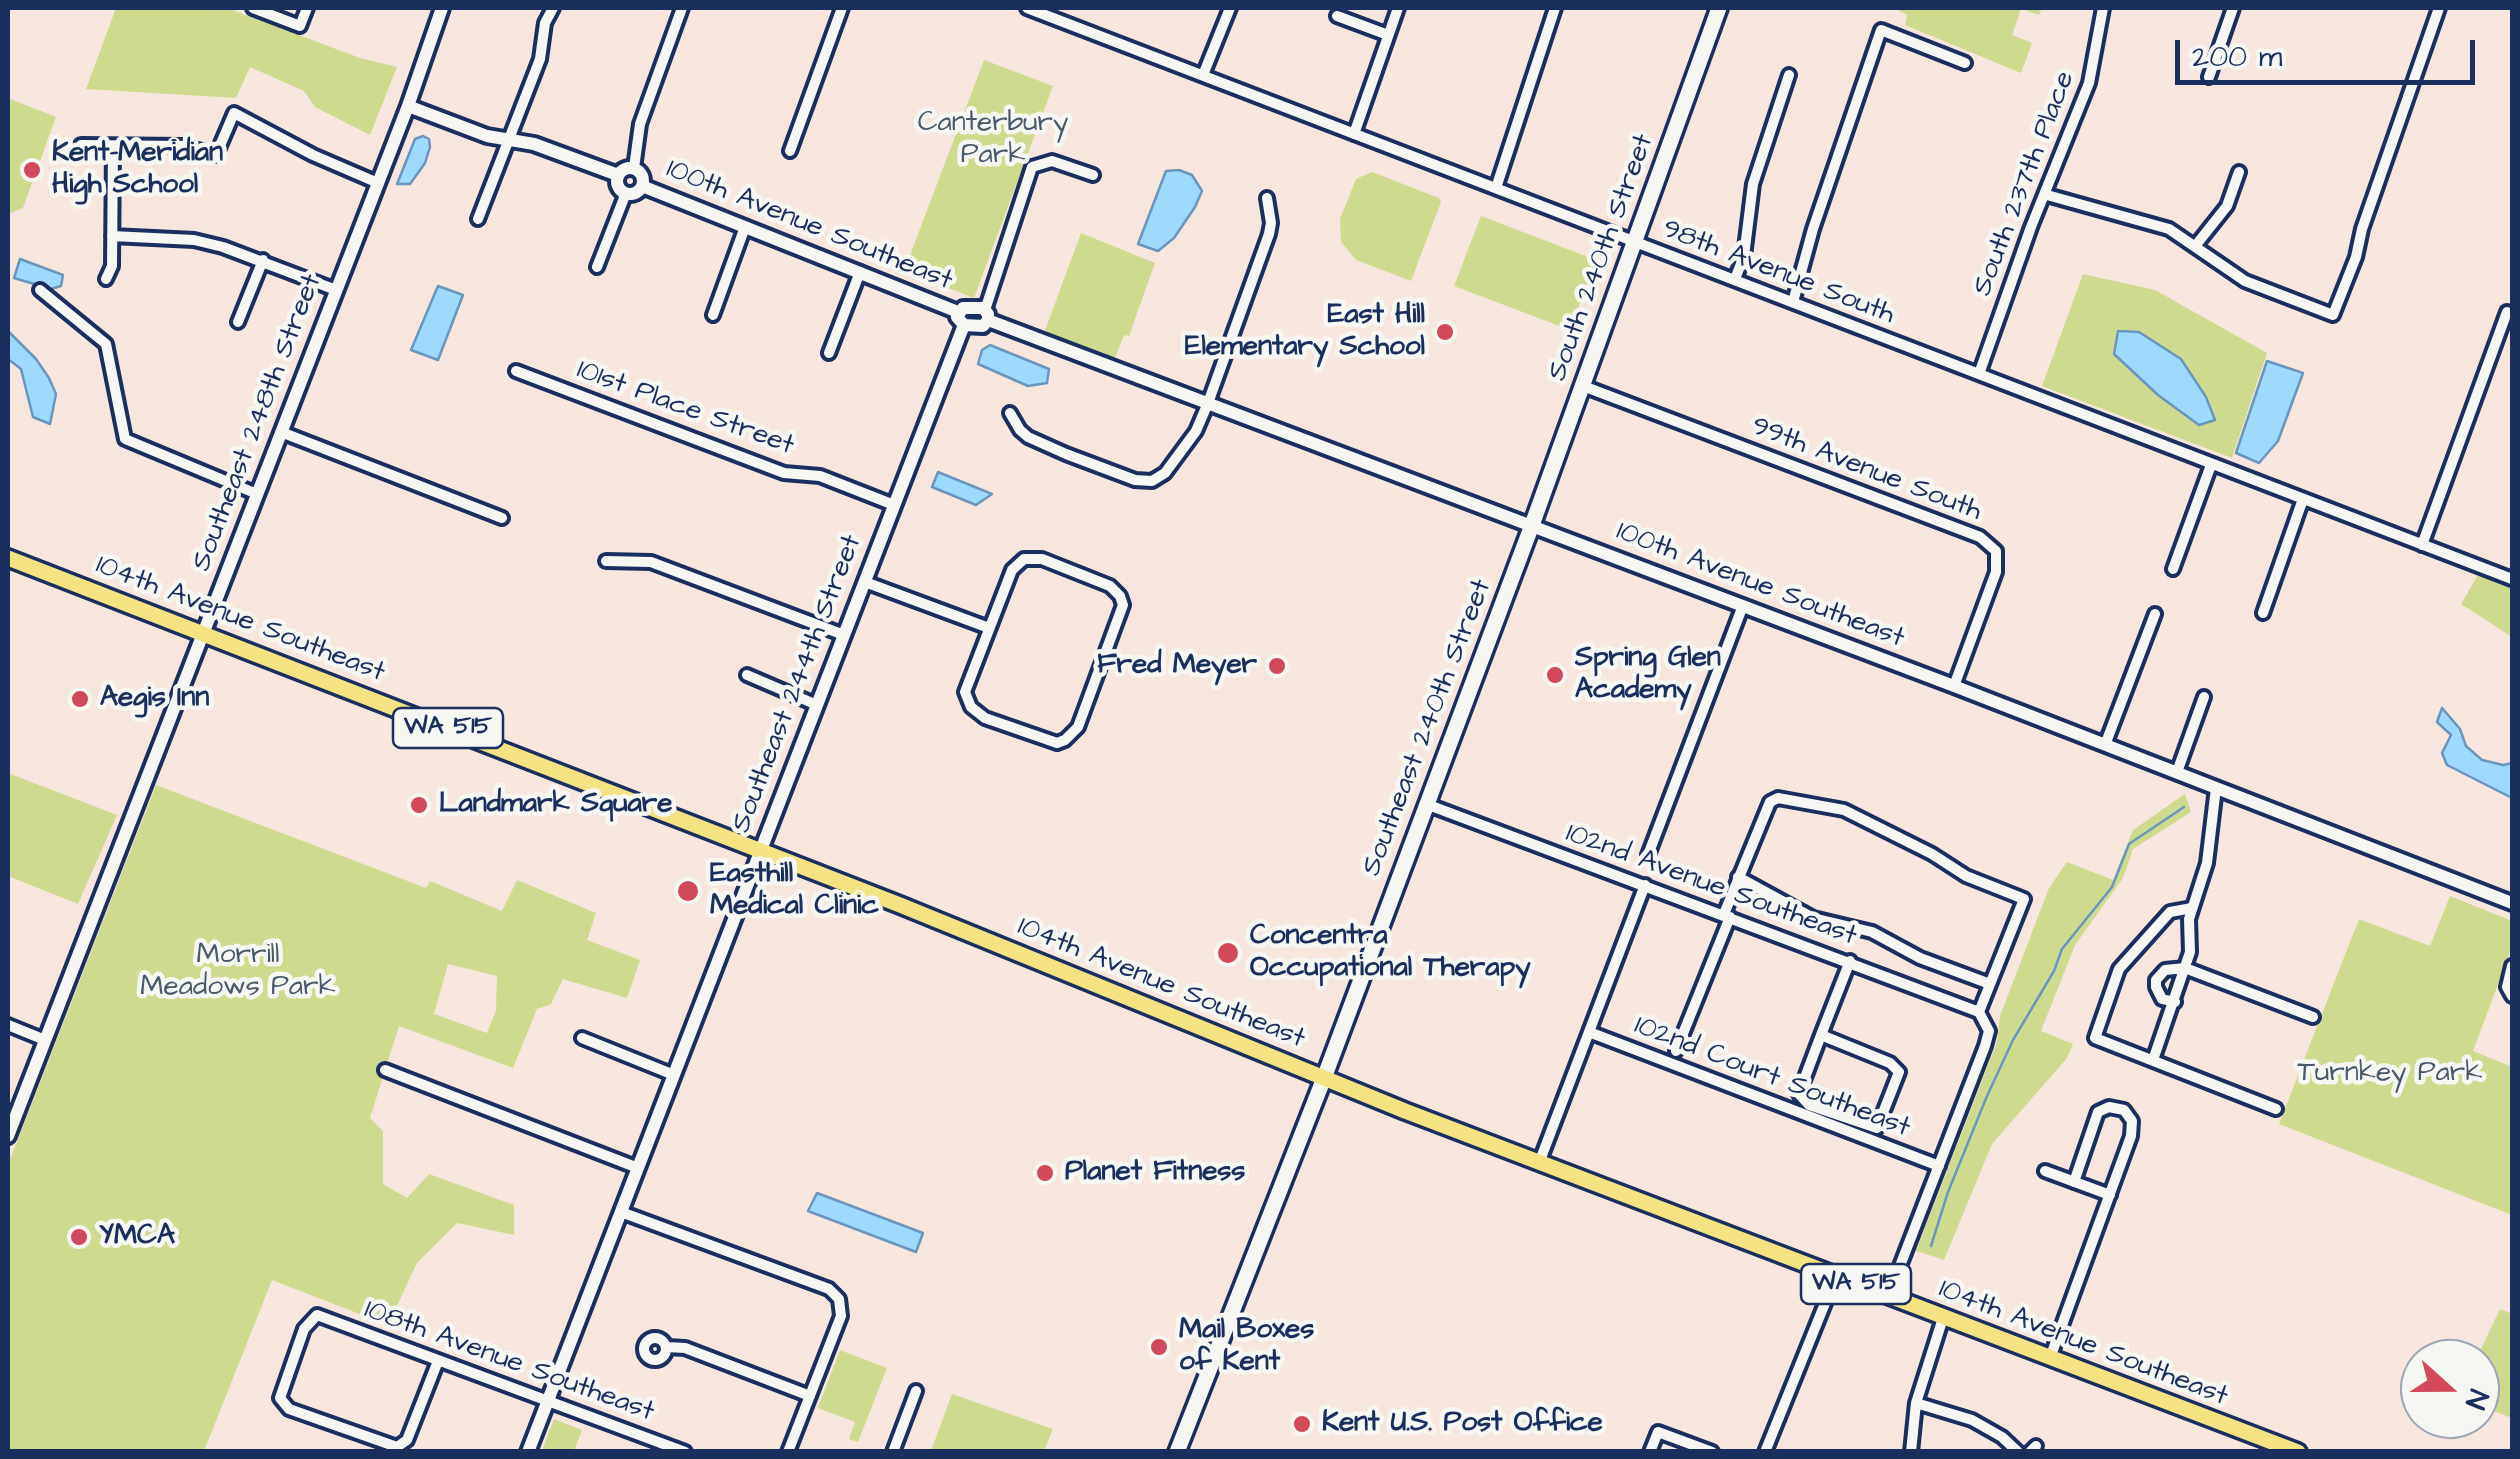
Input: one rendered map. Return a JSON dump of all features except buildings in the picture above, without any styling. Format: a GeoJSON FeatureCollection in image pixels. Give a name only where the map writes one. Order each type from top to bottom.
{"type":"FeatureCollection","features":[{"type":"Feature","properties":{"kind":"main road","name":"South 240th Street"},"geometry":{"type":"LineString","coordinates":[[1532,525],[1719,8]]}},
{"type":"Feature","properties":{"kind":"main road","name":"Southeast 240th Street"},"geometry":{"type":"LineString","coordinates":[[1177,1452],[1324,1078],[1532,525]]}},
{"type":"Feature","properties":{"kind":"main road","name":"104th Avenue Southeast"},"geometry":{"type":"LineString","coordinates":[[8,558],[760,851],[1540,1163],[2298,1452]]}},
{"type":"Feature","properties":{"kind":"street"},"geometry":{"type":"LineString","coordinates":[[253,8],[300,26],[307,8]]}},
{"type":"Feature","properties":{"kind":"street","name":"Southeast 248th Street"},"geometry":{"type":"LineString","coordinates":[[8,1136],[408,106],[442,8]]}},
{"type":"Feature","properties":{"kind":"street"},"geometry":{"type":"LineString","coordinates":[[478,219],[540,59],[545,24],[553,8]]}},
{"type":"Feature","properties":{"kind":"street"},"geometry":{"type":"LineString","coordinates":[[634,168],[640,124],[682,8]]}},
{"type":"Feature","properties":{"kind":"street"},"geometry":{"type":"LineString","coordinates":[[790,150],[842,8]]}},
{"type":"Feature","properties":{"kind":"street","name":"98th Avenue South"},"geometry":{"type":"LineString","coordinates":[[1032,8],[2512,580]]}},
{"type":"Feature","properties":{"kind":"street"},"geometry":{"type":"LineString","coordinates":[[1203,76],[1230,8]]}},
{"type":"Feature","properties":{"kind":"street"},"geometry":{"type":"LineString","coordinates":[[1354,134],[1398,8]]}},
{"type":"Feature","properties":{"kind":"street"},"geometry":{"type":"LineString","coordinates":[[1496,188],[1556,8]]}},
{"type":"Feature","properties":{"kind":"street","name":"South 237th Place"},"geometry":{"type":"LineString","coordinates":[[1979,374],[2031,227],[2089,83],[2104,8]]}},
{"type":"Feature","properties":{"kind":"street"},"geometry":{"type":"LineString","coordinates":[[2209,77],[2233,8]]}},
{"type":"Feature","properties":{"kind":"street"},"geometry":{"type":"LineString","coordinates":[[2047,195],[2169,230],[2245,280],[2333,314],[2356,257],[2362,229],[2439,8]]}},
{"type":"Feature","properties":{"kind":"street"},"geometry":{"type":"LineString","coordinates":[[1336,16],[1388,35]]}},
{"type":"Feature","properties":{"kind":"street"},"geometry":{"type":"LineString","coordinates":[[1793,302],[1813,230],[1881,30],[1965,62]]}},
{"type":"Feature","properties":{"kind":"street"},"geometry":{"type":"LineString","coordinates":[[1734,279],[1744,256],[1753,184],[1789,75]]}},
{"type":"Feature","properties":{"kind":"street"},"geometry":{"type":"LineString","coordinates":[[408,106],[508,141],[534,144],[618,175]]}},
{"type":"Feature","properties":{"kind":"street"},"geometry":{"type":"LineString","coordinates":[[81,145],[183,146],[216,155],[234,113],[313,155],[378,183]]}},
{"type":"Feature","properties":{"kind":"street"},"geometry":{"type":"LineString","coordinates":[[106,279],[112,266],[113,146]]}},
{"type":"Feature","properties":{"kind":"street"},"geometry":{"type":"LineString","coordinates":[[961,319],[963,308],[987,315],[1032,167],[1052,161],[1094,175]]}},
{"type":"Feature","properties":{"kind":"street"},"geometry":{"type":"LineString","coordinates":[[634,168],[641,173],[642,186],[637,192],[626,193],[618,184],[618,175],[634,168]]}},
{"type":"Feature","properties":{"kind":"street"},"geometry":{"type":"LineString","coordinates":[[2196,246],[2228,206],[2238,172]]}},
{"type":"Feature","properties":{"kind":"street","name":"100th Avenue Southeast"},"geometry":{"type":"LineString","coordinates":[[642,186],[860,272],[961,319]]}},
{"type":"Feature","properties":{"kind":"street"},"geometry":{"type":"LineString","coordinates":[[598,267],[626,193]]}},
{"type":"Feature","properties":{"kind":"street"},"geometry":{"type":"LineString","coordinates":[[1010,413],[1020,430],[1033,440],[1135,480],[1156,479],[1176,462],[1208,403],[1269,234],[1267,198]]}},
{"type":"Feature","properties":{"kind":"street"},"geometry":{"type":"LineString","coordinates":[[712,315],[745,227]]}},
{"type":"Feature","properties":{"kind":"street"},"geometry":{"type":"LineString","coordinates":[[112,236],[194,240],[263,260],[336,290]]}},
{"type":"Feature","properties":{"kind":"street"},"geometry":{"type":"LineString","coordinates":[[238,322],[263,260]]}},
{"type":"Feature","properties":{"kind":"street"},"geometry":{"type":"LineString","coordinates":[[829,353],[860,272]]}},
{"type":"Feature","properties":{"kind":"street"},"geometry":{"type":"LineString","coordinates":[[40,290],[106,344],[125,440],[257,494]]}},
{"type":"Feature","properties":{"kind":"street"},"geometry":{"type":"LineString","coordinates":[[2422,545],[2507,312]]}},
{"type":"Feature","properties":{"kind":"street","name":"100th Avenue Southeast"},"geometry":{"type":"LineString","coordinates":[[987,315],[2512,903]]}},
{"type":"Feature","properties":{"kind":"street","name":"Southeast 244th Street"},"geometry":{"type":"LineString","coordinates":[[528,1452],[894,505],[961,319]]}},
{"type":"Feature","properties":{"kind":"street","name":"101st Place Street"},"geometry":{"type":"LineString","coordinates":[[516,371],[784,472],[820,476],[894,505]]}},
{"type":"Feature","properties":{"kind":"street","name":"99th Avenue South"},"geometry":{"type":"LineString","coordinates":[[1583,386],[1980,536],[1996,551],[1996,572],[1954,686]]}},
{"type":"Feature","properties":{"kind":"street"},"geometry":{"type":"LineString","coordinates":[[281,432],[502,518]]}},
{"type":"Feature","properties":{"kind":"street"},"geometry":{"type":"LineString","coordinates":[[2173,569],[2211,465]]}},
{"type":"Feature","properties":{"kind":"street"},"geometry":{"type":"LineString","coordinates":[[2264,613],[2303,499]]}},
{"type":"Feature","properties":{"kind":"street"},"geometry":{"type":"LineString","coordinates":[[1024,559],[1042,559],[1110,586],[1120,596],[1121,613],[1078,727],[1065,740],[1050,742],[985,718],[971,707],[966,686],[989,628],[1012,570],[1024,559]]}},
{"type":"Feature","properties":{"kind":"street"},"geometry":{"type":"LineString","coordinates":[[606,561],[651,562],[844,635]]}},
{"type":"Feature","properties":{"kind":"street"},"geometry":{"type":"LineString","coordinates":[[864,582],[989,628]]}},
{"type":"Feature","properties":{"kind":"street"},"geometry":{"type":"LineString","coordinates":[[1648,855],[1742,608]]}},
{"type":"Feature","properties":{"kind":"street"},"geometry":{"type":"LineString","coordinates":[[2105,744],[2155,614]]}},
{"type":"Feature","properties":{"kind":"street"},"geometry":{"type":"LineString","coordinates":[[747,675],[817,705]]}},
{"type":"Feature","properties":{"kind":"street"},"geometry":{"type":"LineString","coordinates":[[2177,772],[2204,697]]}},
{"type":"Feature","properties":{"kind":"street"},"geometry":{"type":"LineString","coordinates":[[2152,1060],[2185,968],[2192,938],[2192,908],[2207,862],[2216,788]]}},
{"type":"Feature","properties":{"kind":"street"},"geometry":{"type":"LineString","coordinates":[[1676,1051],[1738,877],[1770,802],[1778,798],[1844,810],[1932,854],[1966,876],[2024,899],[1979,1012],[1989,1031],[1888,1297]]}},
{"type":"Feature","properties":{"kind":"street","name":"102nd Avenue Southeast"},"geometry":{"type":"LineString","coordinates":[[1426,804],[1979,1012]]}},
{"type":"Feature","properties":{"kind":"street"},"geometry":{"type":"LineString","coordinates":[[1540,1163],[1589,1032],[1643,868]]}},
{"type":"Feature","properties":{"kind":"street"},"geometry":{"type":"LineString","coordinates":[[1738,877],[1813,918],[1872,932],[1920,958],[1990,984]]}},
{"type":"Feature","properties":{"kind":"street"},"geometry":{"type":"LineString","coordinates":[[2192,908],[2170,912],[2118,969],[2096,1038],[2276,1109]]}},
{"type":"Feature","properties":{"kind":"street"},"geometry":{"type":"LineString","coordinates":[[1821,1035],[1850,962]]}},
{"type":"Feature","properties":{"kind":"street"},"geometry":{"type":"LineString","coordinates":[[2512,966],[2507,988],[2512,996]]}},
{"type":"Feature","properties":{"kind":"street"},"geometry":{"type":"LineString","coordinates":[[2174,1002],[2162,998],[2156,980],[2165,970],[2185,968],[2313,1017]]}},
{"type":"Feature","properties":{"kind":"street"},"geometry":{"type":"LineString","coordinates":[[2180,984],[2202,974]]}},
{"type":"Feature","properties":{"kind":"street"},"geometry":{"type":"LineString","coordinates":[[8,1025],[45,1040]]}},
{"type":"Feature","properties":{"kind":"street","name":"102nd Court Southeast"},"geometry":{"type":"LineString","coordinates":[[1589,1032],[1938,1166]]}},
{"type":"Feature","properties":{"kind":"street","name":"102nd Court Southeast"},"geometry":{"type":"LineString","coordinates":[[1821,1035],[1895,1066],[1899,1079],[1880,1125],[1871,1128],[1809,1105],[1802,1098],[1801,1088],[1821,1035]]}},
{"type":"Feature","properties":{"kind":"street"},"geometry":{"type":"LineString","coordinates":[[582,1038],[674,1074]]}},
{"type":"Feature","properties":{"kind":"street"},"geometry":{"type":"LineString","coordinates":[[384,1070],[638,1168]]}},
{"type":"Feature","properties":{"kind":"street"},"geometry":{"type":"LineString","coordinates":[[2050,1358],[2133,1130],[2130,1118],[2118,1108],[2098,1112],[2074,1182]]}},
{"type":"Feature","properties":{"kind":"street"},"geometry":{"type":"LineString","coordinates":[[2045,1172],[2110,1195]]}},
{"type":"Feature","properties":{"kind":"street"},"geometry":{"type":"LineString","coordinates":[[621,1212],[828,1289],[839,1299],[841,1316],[788,1452]]}},
{"type":"Feature","properties":{"kind":"street"},"geometry":{"type":"LineString","coordinates":[[1764,1452],[1836,1276]]}},
{"type":"Feature","properties":{"kind":"street","name":"108th Avenue Southeast"},"geometry":{"type":"LineString","coordinates":[[438,1361],[402,1445],[390,1447],[306,1416],[290,1409],[280,1398],[304,1329],[317,1315],[685,1452]]}},
{"type":"Feature","properties":{"kind":"street"},"geometry":{"type":"LineString","coordinates":[[1911,1452],[1916,1403],[1943,1318]]}},
{"type":"Feature","properties":{"kind":"street"},"geometry":{"type":"LineString","coordinates":[[667,1347],[685,1348],[810,1396]]}},
{"type":"Feature","properties":{"kind":"street"},"geometry":{"type":"LineString","coordinates":[[892,1452],[916,1391]]}},
{"type":"Feature","properties":{"kind":"street"},"geometry":{"type":"LineString","coordinates":[[1916,1403],[1972,1420],[2002,1437],[2018,1452]]}},
{"type":"Feature","properties":{"kind":"street"},"geometry":{"type":"LineString","coordinates":[[1650,1452],[1658,1432],[1712,1452]]}},
{"type":"Feature","properties":{"kind":"green space"},"geometry":{"type":"Polygon","coordinates":[[[116,8],[227,8],[360,58],[397,67],[370,135],[315,107],[304,91],[250,67],[236,98],[86,89],[116,8]]]}},
{"type":"Feature","properties":{"kind":"green space"},"geometry":{"type":"Polygon","coordinates":[[[1894,8],[2042,8],[2039,15],[2021,9],[2012,35],[2032,43],[2021,73],[1905,25],[1907,15],[1894,8]]]}},
{"type":"Feature","properties":{"kind":"green space","name":"Canterbury Park"},"geometry":{"type":"Polygon","coordinates":[[[984,60],[1053,86],[974,298],[904,271],[984,60]]]}},
{"type":"Feature","properties":{"kind":"green space"},"geometry":{"type":"Polygon","coordinates":[[[8,98],[56,117],[23,208],[11,213],[8,212],[8,98]]]}},
{"type":"Feature","properties":{"kind":"green space"},"geometry":{"type":"Polygon","coordinates":[[[1372,172],[1441,202],[1411,281],[1356,260],[1341,242],[1340,219],[1356,179],[1372,172]]]}},
{"type":"Feature","properties":{"kind":"green space"},"geometry":{"type":"Polygon","coordinates":[[[1481,216],[1596,260],[1570,330],[1454,286],[1481,216]]]}},
{"type":"Feature","properties":{"kind":"green space"},"geometry":{"type":"Polygon","coordinates":[[[1081,233],[1155,263],[1129,336],[1124,335],[1113,363],[1043,336],[1081,233]]]}},
{"type":"Feature","properties":{"kind":"green space"},"geometry":{"type":"Polygon","coordinates":[[[2083,274],[2155,290],[2267,353],[2232,458],[2042,386],[2083,274]]]}},
{"type":"Feature","properties":{"kind":"green space"},"geometry":{"type":"Polygon","coordinates":[[[2482,568],[2512,579],[2512,637],[2461,604],[2482,568]]]}},
{"type":"Feature","properties":{"kind":"green space"},"geometry":{"type":"Polygon","coordinates":[[[8,773],[117,815],[78,904],[8,876],[8,773]]]}},
{"type":"Feature","properties":{"kind":"green space","name":"Morrill Meadows Park"},"geometry":{"type":"Polygon","coordinates":[[[156,785],[426,888],[430,881],[502,911],[517,880],[596,913],[587,940],[640,960],[627,998],[563,979],[551,1004],[537,1009],[513,1068],[399,1026],[370,1118],[383,1131],[383,1184],[407,1198],[429,1174],[514,1205],[514,1235],[457,1223],[417,1263],[388,1325],[272,1280],[204,1451],[8,1451],[8,1165],[156,785]],[[448,964],[434,1014],[487,1033],[496,1011],[497,976],[448,964]]]}},
{"type":"Feature","properties":{"kind":"green space"},"geometry":{"type":"Polygon","coordinates":[[[2185,794],[2191,812],[2133,849],[2123,878],[2075,945],[2041,1031],[2073,1044],[2067,1058],[1992,1144],[1944,1260],[1916,1251],[1997,1042],[2000,1016],[2049,888],[2067,862],[2113,880],[2133,830],[2185,794]]]}},
{"type":"Feature","properties":{"kind":"green space","name":"Turnkey Park"},"geometry":{"type":"Polygon","coordinates":[[[2450,896],[2512,921],[2512,947],[2473,1051],[2512,1067],[2512,1215],[2279,1124],[2359,919],[2430,946],[2450,896]]]}},
{"type":"Feature","properties":{"kind":"green space"},"geometry":{"type":"Polygon","coordinates":[[[2500,1309],[2512,1314],[2512,1418],[2500,1414],[2500,1339],[2486,1339],[2500,1309]]]}},
{"type":"Feature","properties":{"kind":"green space"},"geometry":{"type":"Polygon","coordinates":[[[840,1350],[887,1368],[858,1442],[849,1439],[855,1422],[818,1408],[840,1350]]]}},
{"type":"Feature","properties":{"kind":"green space"},"geometry":{"type":"Polygon","coordinates":[[[952,1394],[1053,1429],[1044,1451],[931,1451],[952,1394]]]}},
{"type":"Feature","properties":{"kind":"green space"},"geometry":{"type":"Polygon","coordinates":[[[554,1419],[582,1430],[574,1451],[542,1451],[554,1419]]]}},
{"type":"Feature","properties":{"kind":"water"},"geometry":{"type":"Polygon","coordinates":[[[415,139],[429,139],[430,147],[425,163],[410,184],[397,184],[415,139]]]}},
{"type":"Feature","properties":{"kind":"water"},"geometry":{"type":"Polygon","coordinates":[[[1166,171],[1192,175],[1202,191],[1195,207],[1174,238],[1158,251],[1138,244],[1166,171]]]}},
{"type":"Feature","properties":{"kind":"water"},"geometry":{"type":"Polygon","coordinates":[[[20,259],[63,275],[61,286],[51,289],[14,278],[20,259]]]}},
{"type":"Feature","properties":{"kind":"water"},"geometry":{"type":"Polygon","coordinates":[[[438,286],[463,295],[438,360],[411,350],[438,286]]]}},
{"type":"Feature","properties":{"kind":"water"},"geometry":{"type":"Polygon","coordinates":[[[8,331],[49,378],[56,394],[50,424],[33,417],[21,369],[8,359],[8,331]]]}},
{"type":"Feature","properties":{"kind":"water"},"geometry":{"type":"Polygon","coordinates":[[[2118,331],[2139,332],[2181,359],[2206,397],[2215,420],[2199,425],[2158,395],[2114,354],[2118,331]]]}},
{"type":"Feature","properties":{"kind":"water"},"geometry":{"type":"Polygon","coordinates":[[[990,345],[1049,369],[1047,383],[1028,386],[978,364],[982,350],[990,345]]]}},
{"type":"Feature","properties":{"kind":"water"},"geometry":{"type":"Polygon","coordinates":[[[2267,361],[2303,373],[2278,441],[2259,463],[2236,453],[2267,361]]]}},
{"type":"Feature","properties":{"kind":"water"},"geometry":{"type":"Polygon","coordinates":[[[938,472],[992,494],[976,505],[932,487],[938,472]]]}},
{"type":"Feature","properties":{"kind":"water"},"geometry":{"type":"Polygon","coordinates":[[[2442,708],[2460,729],[2466,746],[2482,760],[2512,763],[2512,798],[2447,765],[2442,753],[2451,735],[2437,722],[2442,708]]]}},
{"type":"Feature","properties":{"kind":"water"},"geometry":{"type":"Polygon","coordinates":[[[817,1193],[923,1233],[916,1252],[808,1211],[817,1193]]]}},
{"type":"Feature","properties":{"kind":"waterway"},"geometry":{"type":"LineString","coordinates":[[1931,1246],[1987,1096],[2062,949],[2112,887],[2129,844],[2184,807]]}},
{"type":"Feature","properties":{"kind":"place","name":"Kent-Meridian High School"},"geometry":{"type":"Point","coordinates":[32,170]}},
{"type":"Feature","properties":{"kind":"place","name":"East Hill Elementary School"},"geometry":{"type":"Point","coordinates":[1445,332]}},
{"type":"Feature","properties":{"kind":"place","name":"Fred Meyer"},"geometry":{"type":"Point","coordinates":[1277,666]}},
{"type":"Feature","properties":{"kind":"place","name":"Spring Glen Academy"},"geometry":{"type":"Point","coordinates":[1555,675]}},
{"type":"Feature","properties":{"kind":"place","name":"Aegis Inn"},"geometry":{"type":"Point","coordinates":[80,699]}},
{"type":"Feature","properties":{"kind":"place","name":"Landmark Square"},"geometry":{"type":"Point","coordinates":[419,805]}},
{"type":"Feature","properties":{"kind":"place","name":"Easthill Medical Clinic"},"geometry":{"type":"Point","coordinates":[688,891]}},
{"type":"Feature","properties":{"kind":"place","name":"Concentra Occupational Therapy"},"geometry":{"type":"Point","coordinates":[1228,953]}},
{"type":"Feature","properties":{"kind":"place","name":"Planet Fitness"},"geometry":{"type":"Point","coordinates":[1045,1173]}},
{"type":"Feature","properties":{"kind":"place","name":"YMCA"},"geometry":{"type":"Point","coordinates":[79,1237]}},
{"type":"Feature","properties":{"kind":"place","name":"Mail Boxes of Kent"},"geometry":{"type":"Point","coordinates":[1159,1347]}},
{"type":"Feature","properties":{"kind":"place","name":"Kent U.S. Post Office"},"geometry":{"type":"Point","coordinates":[1302,1424]}}]}
